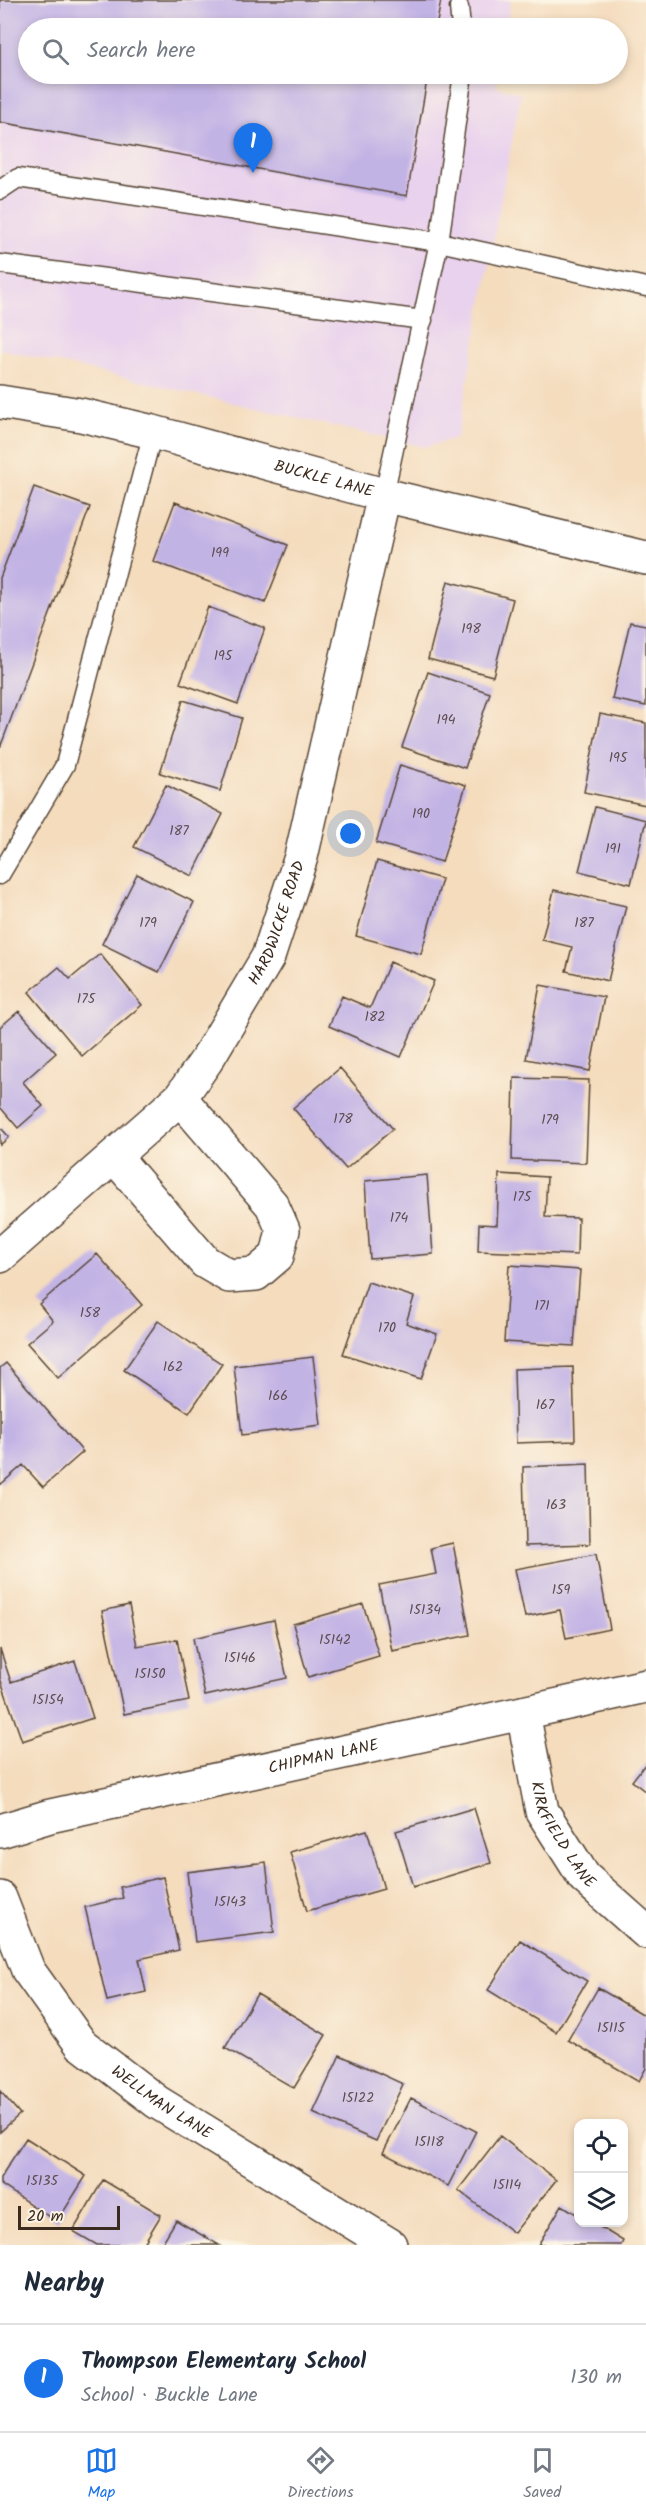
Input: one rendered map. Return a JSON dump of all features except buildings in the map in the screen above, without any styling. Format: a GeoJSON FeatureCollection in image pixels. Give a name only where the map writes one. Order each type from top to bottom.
{"type":"FeatureCollection","features":[{"type":"Feature","properties":{"kind":"street","name":"BUCKLE LANE"},"geometry":{"type":"LineString","coordinates":[[0,402],[81,415],[153,432],[384,495],[646,558]]}},
{"type":"Feature","properties":{"kind":"street","name":"HARDWICKE ROAD"},"geometry":{"type":"LineString","coordinates":[[0,1256],[180,1098],[206,1061],[268,957],[298,868],[384,495]]}},
{"type":"Feature","properties":{"kind":"street"},"geometry":{"type":"LineString","coordinates":[[115,1157],[205,1262],[229,1276],[256,1274],[277,1256],[283,1230],[272,1205],[180,1098]]}},
{"type":"Feature","properties":{"kind":"street","name":"CHIPMAN LANE"},"geometry":{"type":"LineString","coordinates":[[0,1831],[50,1815],[646,1686]]}},
{"type":"Feature","properties":{"kind":"street","name":"KIRKFIELD LANE"},"geometry":{"type":"LineString","coordinates":[[523,1713],[542,1811],[584,1877],[646,1932]]}},
{"type":"Feature","properties":{"kind":"street","name":"WELLMAN LANE"},"geometry":{"type":"LineString","coordinates":[[0,1898],[28,1970],[81,2044],[157,2102],[390,2245]]}},
{"type":"Feature","properties":{"kind":"lane"},"geometry":{"type":"LineString","coordinates":[[459,8],[460,18]]}},
{"type":"Feature","properties":{"kind":"lane"},"geometry":{"type":"LineString","coordinates":[[384,495],[439,242],[462,84]]}},
{"type":"Feature","properties":{"kind":"lane"},"geometry":{"type":"LineString","coordinates":[[0,190],[18,178],[439,242],[646,287]]}},
{"type":"Feature","properties":{"kind":"lane"},"geometry":{"type":"LineString","coordinates":[[0,264],[423,320]]}},
{"type":"Feature","properties":{"kind":"lane"},"geometry":{"type":"LineString","coordinates":[[0,875],[65,765],[153,432]]}},
{"type":"Feature","properties":{"kind":"shaded area"},"geometry":{"type":"Polygon","coordinates":[[[0,0],[511,0],[508,18],[18,18],[18,84],[496,84],[496,87],[521,93],[457,438],[425,447],[0,349],[0,0]]]}},
{"type":"Feature","properties":{"kind":"place","name":"Thompson Elementary School"},"geometry":{"type":"Point","coordinates":[253,173]}}]}
